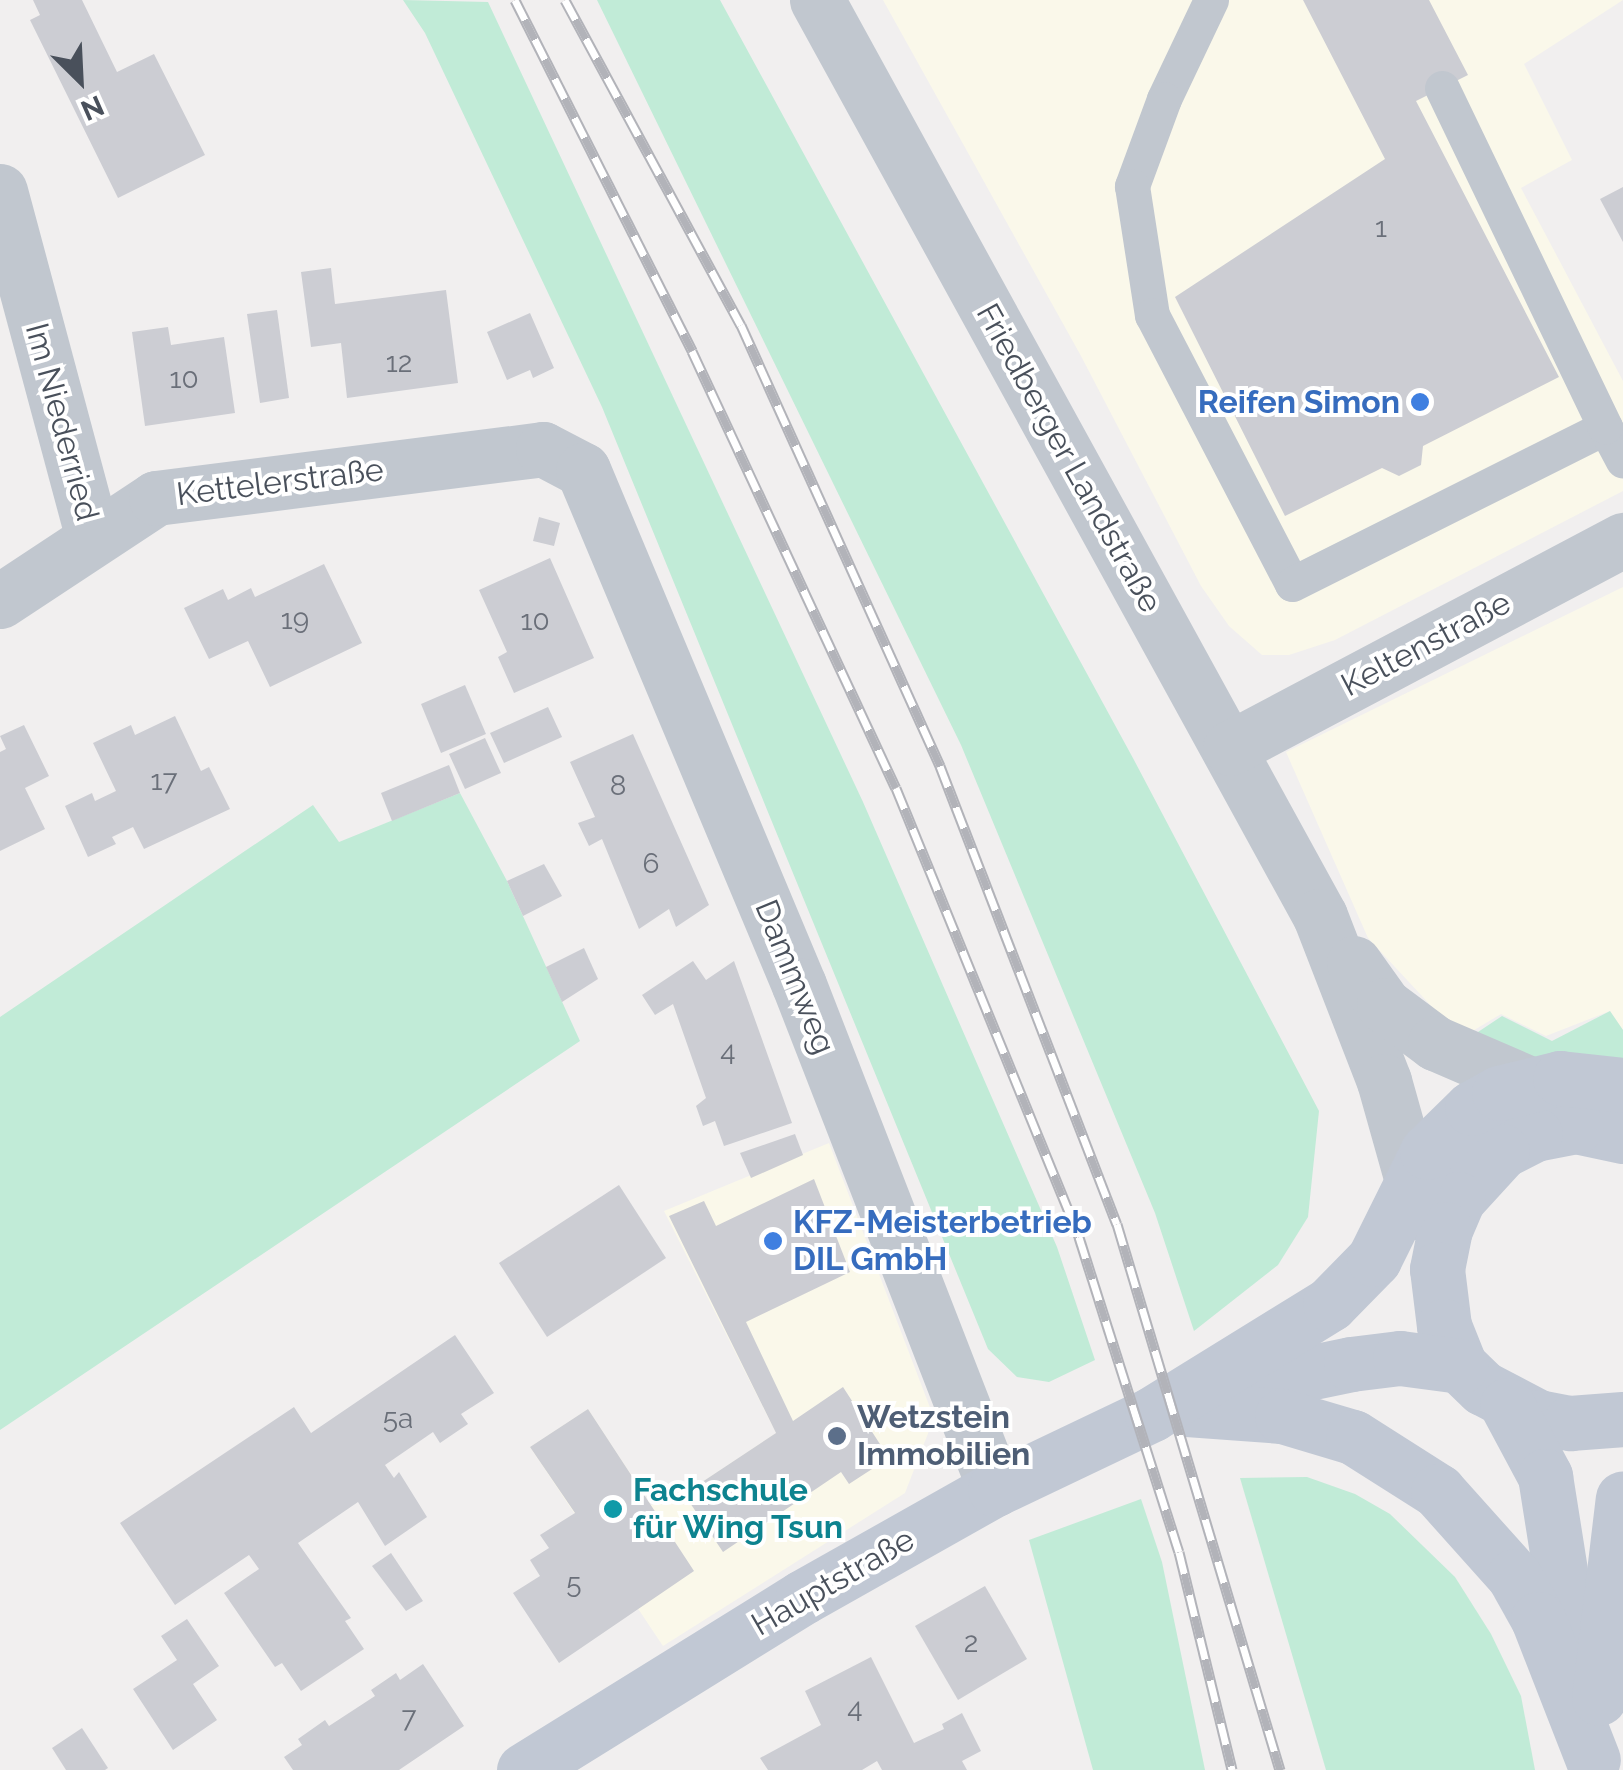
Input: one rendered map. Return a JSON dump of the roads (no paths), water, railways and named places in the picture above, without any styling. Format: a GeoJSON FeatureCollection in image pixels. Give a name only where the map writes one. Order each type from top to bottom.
{"type":"FeatureCollection","features":[{"type":"Feature","properties":{"kind":"main road","name":"Friedberger Landstraße"},"geometry":{"type":"LineString","coordinates":[[1411,1178],[1427,1152],[1472,1108],[1528,1083],[1560,1078],[1623,1085]]}},
{"type":"Feature","properties":{"kind":"main road","name":"Friedberger Landstraße"},"geometry":{"type":"LineString","coordinates":[[1460,1366],[1444,1326],[1436,1269],[1445,1228],[1458,1199],[1502,1150],[1535,1134],[1576,1126],[1623,1136]]}},
{"type":"Feature","properties":{"kind":"main road","name":"Hauptstraße"},"geometry":{"type":"LineString","coordinates":[[1170,1411],[1330,1304],[1374,1259],[1411,1178]]}},
{"type":"Feature","properties":{"kind":"main road","name":"Hauptstraße"},"geometry":{"type":"LineString","coordinates":[[524,1770],[802,1597],[995,1489],[1170,1411],[1274,1380],[1351,1364],[1400,1358],[1460,1366]]}},
{"type":"Feature","properties":{"kind":"main road"},"geometry":{"type":"LineString","coordinates":[[1460,1366],[1507,1404],[1570,1423],[1623,1419]]}},
{"type":"Feature","properties":{"kind":"main road"},"geometry":{"type":"LineString","coordinates":[[1507,1404],[1545,1476],[1593,1765]]}},
{"type":"Feature","properties":{"kind":"main road"},"geometry":{"type":"LineString","coordinates":[[1170,1411],[1282,1416],[1354,1437],[1438,1491],[1514,1576],[1538,1618],[1593,1765]]}},
{"type":"Feature","properties":{"kind":"main road"},"geometry":{"type":"LineString","coordinates":[[1593,1765],[1623,1498]]}},
{"type":"Feature","properties":{"kind":"street","name":"Friedberger Landstraße"},"geometry":{"type":"LineString","coordinates":[[817,0],[1320,916],[1384,1081],[1436,1269]]}},
{"type":"Feature","properties":{"kind":"street","name":"Im Niederried"},"geometry":{"type":"LineString","coordinates":[[0,191],[94,537]]}},
{"type":"Feature","properties":{"kind":"street","name":"Kettelerstraße"},"geometry":{"type":"LineString","coordinates":[[0,600],[156,498],[543,448],[584,470]]}},
{"type":"Feature","properties":{"kind":"street","name":"Dammweg"},"geometry":{"type":"LineString","coordinates":[[584,470],[799,985],[995,1489]]}},
{"type":"Feature","properties":{"kind":"street","name":"Keltenstraße"},"geometry":{"type":"LineString","coordinates":[[1230,748],[1623,540]]}},
{"type":"Feature","properties":{"kind":"street","name":"Friedberger Landstraße"},"geometry":{"type":"LineString","coordinates":[[1320,916],[1384,1004],[1435,1043],[1528,1083]]}},
{"type":"Feature","properties":{"kind":"lane"},"geometry":{"type":"LineString","coordinates":[[1211,0],[1164,99],[1132,186],[1152,315],[1292,584],[1605,426]]}},
{"type":"Feature","properties":{"kind":"lane"},"geometry":{"type":"LineString","coordinates":[[1442,88],[1623,461]]}},
{"type":"Feature","properties":{"kind":"railway"},"geometry":{"type":"LineString","coordinates":[[515,0],[692,351],[896,788],[1079,1237],[1179,1552],[1232,1770]]}},
{"type":"Feature","properties":{"kind":"railway"},"geometry":{"type":"LineString","coordinates":[[565,0],[741,325],[940,766],[1117,1224],[1280,1770]]}},
{"type":"Feature","properties":{"kind":"place","name":"Reifen Simon"},"geometry":{"type":"Point","coordinates":[1420,402]}},
{"type":"Feature","properties":{"kind":"place","name":"KFZ-Meisterbetrieb DIL GmbH"},"geometry":{"type":"Point","coordinates":[773,1241]}},
{"type":"Feature","properties":{"kind":"place","name":"Wetzstein Immobilien"},"geometry":{"type":"Point","coordinates":[837,1436]}},
{"type":"Feature","properties":{"kind":"place","name":"Fachschule für Wing Tsun"},"geometry":{"type":"Point","coordinates":[613,1509]}}]}
